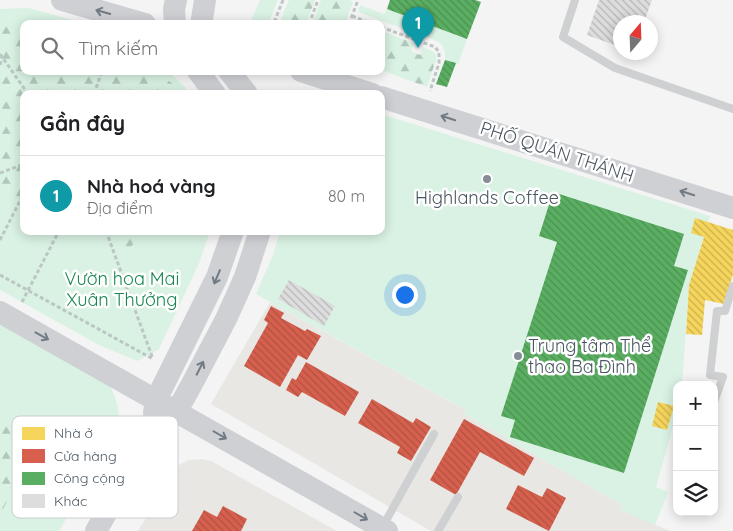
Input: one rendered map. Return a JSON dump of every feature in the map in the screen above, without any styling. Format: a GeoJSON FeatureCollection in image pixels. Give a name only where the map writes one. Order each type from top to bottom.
{"type":"FeatureCollection","features":[{"type":"Feature","properties":{"kind":"main road"},"geometry":{"type":"LineString","coordinates":[[62,0],[131,20]]}},
{"type":"Feature","properties":{"kind":"main road"},"geometry":{"type":"LineString","coordinates":[[175,20],[176,0]]}},
{"type":"Feature","properties":{"kind":"main road"},"geometry":{"type":"LineString","coordinates":[[202,20],[205,0]]}},
{"type":"Feature","properties":{"kind":"main road"},"geometry":{"type":"LineString","coordinates":[[201,75],[212,90]]}},
{"type":"Feature","properties":{"kind":"main road"},"geometry":{"type":"LineString","coordinates":[[232,75],[243,90]]}},
{"type":"Feature","properties":{"kind":"main road"},"geometry":{"type":"LineString","coordinates":[[311,80],[355,90]]}},
{"type":"Feature","properties":{"kind":"main road","name":"PHỐ QUÁN THÁNH"},"geometry":{"type":"LineString","coordinates":[[385,98],[733,208]]}},
{"type":"Feature","properties":{"kind":"main road"},"geometry":{"type":"LineString","coordinates":[[153,416],[156,400],[217,277],[232,235]]}},
{"type":"Feature","properties":{"kind":"main road"},"geometry":{"type":"LineString","coordinates":[[172,416],[177,411],[230,310],[245,277],[259,235]]}},
{"type":"Feature","properties":{"kind":"main road"},"geometry":{"type":"LineString","coordinates":[[9,311],[156,400],[385,529]]}},
{"type":"Feature","properties":{"kind":"main road"},"geometry":{"type":"LineString","coordinates":[[96,531],[103,518]]}},
{"type":"Feature","properties":{"kind":"lane"},"geometry":{"type":"LineString","coordinates":[[575,0],[563,37],[615,68],[733,109]]}},
{"type":"Feature","properties":{"kind":"lane"},"geometry":{"type":"LineString","coordinates":[[718,390],[722,377],[710,375],[717,310],[725,311],[733,286]]}},
{"type":"Feature","properties":{"kind":"lane"},"geometry":{"type":"LineString","coordinates":[[385,529],[434,434]]}},
{"type":"Feature","properties":{"kind":"lane"},"geometry":{"type":"LineString","coordinates":[[438,531],[458,496]]}},
{"type":"Feature","properties":{"kind":"path"},"geometry":{"type":"LineString","coordinates":[[275,20],[283,0]]}},
{"type":"Feature","properties":{"kind":"path"},"geometry":{"type":"LineString","coordinates":[[310,20],[318,0]]}},
{"type":"Feature","properties":{"kind":"path"},"geometry":{"type":"LineString","coordinates":[[350,20],[358,0]]}},
{"type":"Feature","properties":{"kind":"path"},"geometry":{"type":"LineString","coordinates":[[352,16],[362,20]]}},
{"type":"Feature","properties":{"kind":"path"},"geometry":{"type":"LineString","coordinates":[[418,45],[426,23]]}},
{"type":"Feature","properties":{"kind":"path"},"geometry":{"type":"LineString","coordinates":[[385,28],[434,47],[439,52],[439,63],[429,91]]}},
{"type":"Feature","properties":{"kind":"path"},"geometry":{"type":"LineString","coordinates":[[0,66],[1,55]]}},
{"type":"Feature","properties":{"kind":"path"},"geometry":{"type":"LineString","coordinates":[[1,55],[25,90]]}},
{"type":"Feature","properties":{"kind":"path"},"geometry":{"type":"LineString","coordinates":[[95,90],[101,75]]}},
{"type":"Feature","properties":{"kind":"path"},"geometry":{"type":"LineString","coordinates":[[0,173],[20,166]]}},
{"type":"Feature","properties":{"kind":"path"},"geometry":{"type":"LineString","coordinates":[[0,240],[20,201]]}},
{"type":"Feature","properties":{"kind":"path"},"geometry":{"type":"LineString","coordinates":[[9,311],[28,290],[56,235]]}},
{"type":"Feature","properties":{"kind":"path"},"geometry":{"type":"LineString","coordinates":[[0,275],[154,360],[107,235]]}},
{"type":"Feature","properties":{"kind":"shaded area"},"geometry":{"type":"Polygon","coordinates":[[[270,302],[467,411],[465,414],[622,505],[621,510],[670,531],[431,531],[211,404],[270,302]]]}},
{"type":"Feature","properties":{"kind":"shaded area"},"geometry":{"type":"Polygon","coordinates":[[[201,459],[211,461],[337,531],[138,531],[146,518],[178,518],[178,466],[189,460],[201,459]]]}},
{"type":"Feature","properties":{"kind":"green space"},"geometry":{"type":"Polygon","coordinates":[[[260,0],[278,0],[270,20],[251,20],[260,0]]]}},
{"type":"Feature","properties":{"kind":"green space"},"geometry":{"type":"Polygon","coordinates":[[[289,0],[315,0],[308,20],[281,19],[289,0]]]}},
{"type":"Feature","properties":{"kind":"green space"},"geometry":{"type":"Polygon","coordinates":[[[321,0],[348,0],[353,2],[346,20],[314,20],[321,0]]]}},
{"type":"Feature","properties":{"kind":"green space"},"geometry":{"type":"Polygon","coordinates":[[[360,5],[384,14],[387,9],[422,21],[417,34],[385,22],[385,20],[379,20],[358,12],[360,5]]]}},
{"type":"Feature","properties":{"kind":"green space","name":"Vườn hoa Mai Xuân Thưởng"},"geometry":{"type":"Polygon","coordinates":[[[29,8],[72,20],[20,20],[20,75],[172,75],[186,90],[20,90],[20,235],[209,235],[200,261],[159,349],[137,361],[99,345],[0,290],[0,9],[29,8]]]}},
{"type":"Feature","properties":{"kind":"green space"},"geometry":{"type":"Polygon","coordinates":[[[0,25],[20,27],[20,75],[159,75],[172,83],[176,90],[20,90],[20,202],[0,191],[0,25]]]}},
{"type":"Feature","properties":{"kind":"green space"},"geometry":{"type":"Polygon","coordinates":[[[431,25],[467,39],[458,64],[445,60],[441,44],[427,37],[431,25]]]}},
{"type":"Feature","properties":{"kind":"green space"},"geometry":{"type":"Polygon","coordinates":[[[385,32],[414,43],[411,51],[420,55],[423,47],[436,55],[427,87],[385,71],[385,32]]]}},
{"type":"Feature","properties":{"kind":"green space","name":"Trung tâm Thể thao Ba Đình"},"geometry":{"type":"Polygon","coordinates":[[[385,115],[710,216],[689,285],[682,381],[673,381],[673,426],[656,487],[668,492],[655,525],[621,510],[622,505],[465,414],[466,410],[256,294],[273,255],[279,235],[385,235],[385,115]]]}},
{"type":"Feature","properties":{"kind":"green space"},"geometry":{"type":"Polygon","coordinates":[[[92,235],[141,235],[129,249],[92,235]]]}},
{"type":"Feature","properties":{"kind":"green space"},"geometry":{"type":"Polygon","coordinates":[[[0,321],[110,386],[116,400],[119,416],[12,416],[12,518],[67,518],[59,531],[0,531],[0,321]]]}},
{"type":"Feature","properties":{"kind":"green space"},"geometry":{"type":"Polygon","coordinates":[[[0,409],[10,428],[12,439],[12,480],[10,494],[0,515],[0,409]]]}},
{"type":"Feature","properties":{"kind":"building: Nhà ở"},"geometry":{"type":"Polygon","coordinates":[[[695,218],[733,230],[733,274],[724,304],[705,300],[702,335],[686,334],[689,285],[704,237],[691,233],[695,218]]]}},
{"type":"Feature","properties":{"kind":"building: Nhà ở"},"geometry":{"type":"Polygon","coordinates":[[[658,402],[673,406],[667,430],[652,426],[658,402]]]}},
{"type":"Feature","properties":{"kind":"building: Cửa hàng"},"geometry":{"type":"Polygon","coordinates":[[[271,306],[284,313],[281,318],[305,331],[307,329],[321,336],[307,360],[298,355],[280,387],[244,366],[268,323],[264,320],[271,306]]]}},
{"type":"Feature","properties":{"kind":"building: Cửa hàng"},"geometry":{"type":"Polygon","coordinates":[[[306,362],[359,392],[345,416],[302,392],[298,397],[286,390],[292,378],[296,380],[306,362]]]}},
{"type":"Feature","properties":{"kind":"building: Cửa hàng"},"geometry":{"type":"Polygon","coordinates":[[[372,399],[413,423],[416,418],[431,427],[411,461],[397,453],[400,447],[358,423],[372,399]]]}},
{"type":"Feature","properties":{"kind":"building: Cửa hàng"},"geometry":{"type":"Polygon","coordinates":[[[464,419],[534,458],[524,476],[480,452],[456,495],[430,480],[464,419]]]}},
{"type":"Feature","properties":{"kind":"building: Cửa hàng"},"geometry":{"type":"Polygon","coordinates":[[[518,485],[542,497],[547,488],[566,498],[549,531],[506,509],[518,485]]]}},
{"type":"Feature","properties":{"kind":"building: Cửa hàng"},"geometry":{"type":"Polygon","coordinates":[[[223,506],[247,519],[241,531],[192,531],[204,510],[217,517],[223,506]]]}},
{"type":"Feature","properties":{"kind":"building: Công cộng"},"geometry":{"type":"Polygon","coordinates":[[[390,0],[475,0],[481,2],[467,39],[387,9],[390,0]]]}},
{"type":"Feature","properties":{"kind":"building: Công cộng"},"geometry":{"type":"Polygon","coordinates":[[[445,60],[456,63],[447,87],[436,84],[445,60]]]}},
{"type":"Feature","properties":{"kind":"building: Công cộng"},"geometry":{"type":"Polygon","coordinates":[[[553,192],[684,234],[674,266],[688,270],[624,473],[510,437],[515,420],[501,416],[557,242],[539,236],[553,192]]]}},
{"type":"Feature","properties":{"kind":"building: Khác"},"geometry":{"type":"Polygon","coordinates":[[[599,0],[652,0],[647,15],[613,15],[613,44],[587,35],[599,0]]]}},
{"type":"Feature","properties":{"kind":"building: Khác"},"geometry":{"type":"Polygon","coordinates":[[[289,280],[335,306],[324,326],[278,299],[289,280]]]}},
{"type":"Feature","properties":{"kind":"place","name":"Nhà hoá vàng"},"geometry":{"type":"Point","coordinates":[418,48]}},
{"type":"Feature","properties":{"kind":"place","name":"Highlands Coffee"},"geometry":{"type":"Point","coordinates":[487,179]}},
{"type":"Feature","properties":{"kind":"place","name":"Trung tâm Thể thao Ba Đình"},"geometry":{"type":"Point","coordinates":[518,356]}}]}
